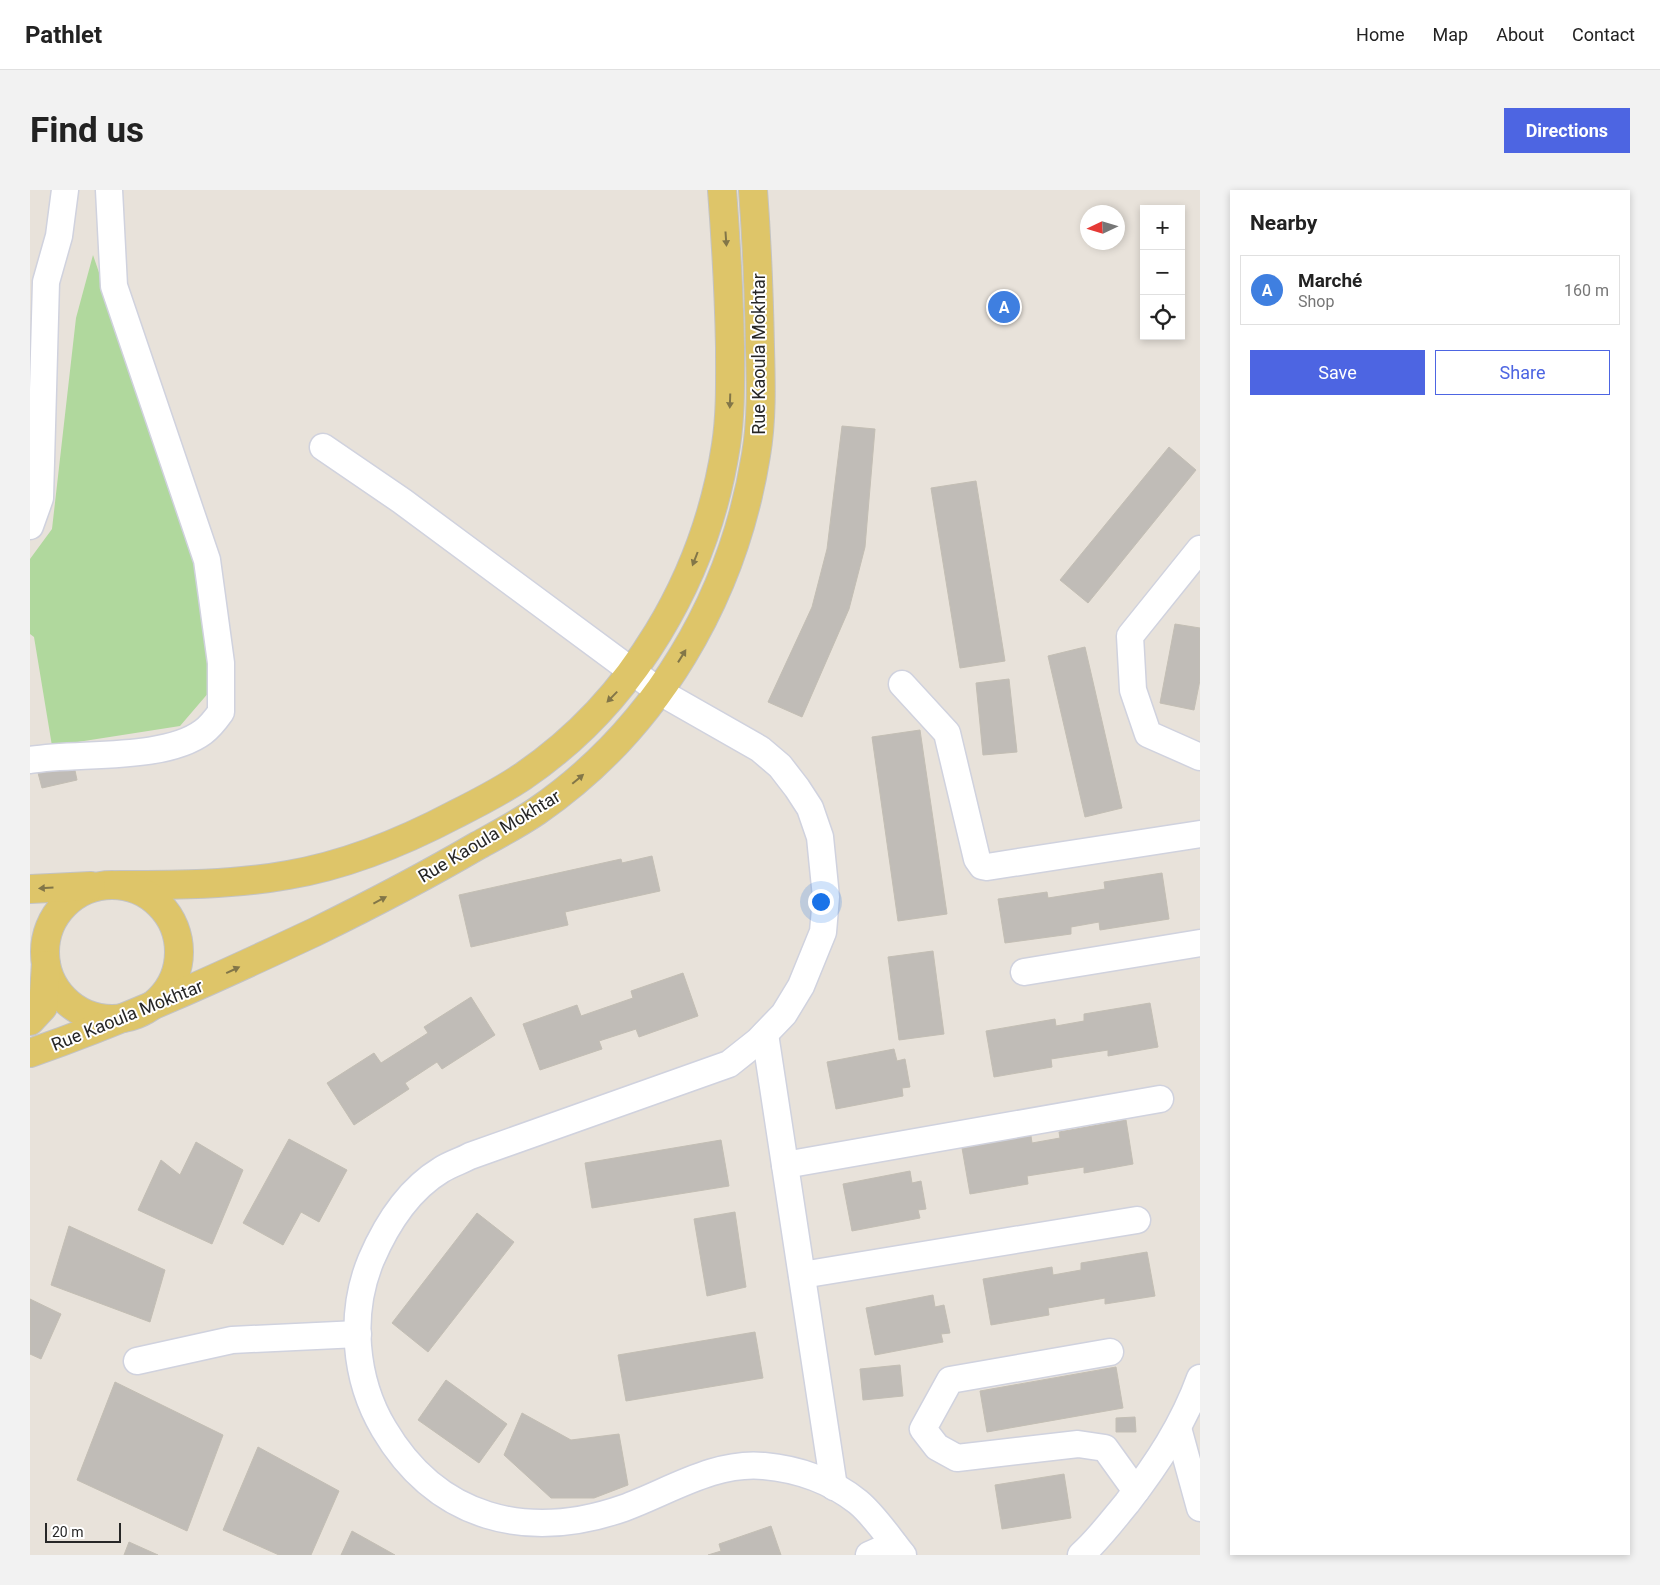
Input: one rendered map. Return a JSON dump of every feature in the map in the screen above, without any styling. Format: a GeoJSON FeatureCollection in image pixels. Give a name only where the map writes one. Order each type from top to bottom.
{"type":"FeatureCollection","features":[{"type":"Feature","properties":{"kind":"main road","name":"Rue Kaoula Mokhtar"},"geometry":{"type":"LineString","coordinates":[[30,889],[109,885],[189,885],[276,877],[361,856],[394,844],[431,827],[521,778],[565,744],[618,691],[633,671],[666,618],[691,570],[703,537],[724,461],[729,427],[730,383],[729,298],[722,190]]}},
{"type":"Feature","properties":{"kind":"main road","name":"Rue Kaoula Mokhtar"},"geometry":{"type":"LineString","coordinates":[[30,1053],[127,1018],[231,971],[359,910],[451,862],[536,812],[584,774],[640,719],[660,692],[692,640],[718,588],[734,544],[756,455],[761,387],[759,283],[753,190]]}},
{"type":"Feature","properties":{"kind":"main road"},"geometry":{"type":"LineString","coordinates":[[30,929],[46,966],[54,986],[67,1002],[85,1014],[106,1019],[127,1018],[148,1008],[165,993],[176,972],[179,948],[174,925],[161,906],[143,892],[109,885],[78,894],[61,907],[50,925],[45,945],[46,966],[43,1007],[30,1021]]}},
{"type":"Feature","properties":{"kind":"street"},"geometry":{"type":"LineString","coordinates":[[30,526],[40,498],[38,283],[59,236],[65,190]]}},
{"type":"Feature","properties":{"kind":"street"},"geometry":{"type":"LineString","coordinates":[[30,760],[153,749],[185,742],[204,732],[221,712],[221,664],[207,560],[114,286],[109,190]]}},
{"type":"Feature","properties":{"kind":"street"},"geometry":{"type":"LineString","coordinates":[[323,447],[402,501],[660,692],[736,733],[773,760],[797,788],[810,808],[820,837],[826,896],[823,932],[800,986],[784,1014],[765,1034],[729,1064],[470,1156],[441,1170],[417,1188],[396,1213],[380,1238],[361,1296],[358,1334],[362,1372],[368,1397],[390,1441],[403,1459],[435,1489],[453,1501],[480,1513],[516,1523],[581,1519],[625,1508],[714,1473],[761,1466],[810,1475],[859,1502],[898,1549],[869,1555]]}},
{"type":"Feature","properties":{"kind":"street"},"geometry":{"type":"LineString","coordinates":[[1200,550],[1130,636],[1133,690],[1148,734],[1200,757]]}},
{"type":"Feature","properties":{"kind":"street"},"geometry":{"type":"LineString","coordinates":[[902,684],[947,733],[977,859],[982,866],[988,867],[1200,834]]}},
{"type":"Feature","properties":{"kind":"street"},"geometry":{"type":"LineString","coordinates":[[1024,972],[1200,943]]}},
{"type":"Feature","properties":{"kind":"street"},"geometry":{"type":"LineString","coordinates":[[765,1034],[834,1487]]}},
{"type":"Feature","properties":{"kind":"street"},"geometry":{"type":"LineString","coordinates":[[785,1165],[1160,1099]]}},
{"type":"Feature","properties":{"kind":"street"},"geometry":{"type":"LineString","coordinates":[[802,1275],[1137,1220]]}},
{"type":"Feature","properties":{"kind":"street"},"geometry":{"type":"LineString","coordinates":[[137,1361],[232,1340],[358,1334]]}},
{"type":"Feature","properties":{"kind":"street"},"geometry":{"type":"LineString","coordinates":[[1110,1352],[950,1380],[923,1429],[937,1447],[957,1458],[1078,1444],[1105,1448],[1136,1491]]}},
{"type":"Feature","properties":{"kind":"street"},"geometry":{"type":"LineString","coordinates":[[1080,1555],[1108,1528],[1163,1454],[1178,1428],[1200,1378]]}},
{"type":"Feature","properties":{"kind":"street"},"geometry":{"type":"LineString","coordinates":[[1178,1428],[1200,1508]]}},
{"type":"Feature","properties":{"kind":"green space"},"geometry":{"type":"Polygon","coordinates":[[[93,255],[199,565],[216,684],[180,726],[52,746],[34,637],[30,634],[30,559],[52,529],[76,318],[93,255]]]}},
{"type":"Feature","properties":{"kind":"building"},"geometry":{"type":"Polygon","coordinates":[[[842,426],[875,429],[865,547],[849,609],[802,717],[768,702],[812,607],[827,549],[842,426]]]}},
{"type":"Feature","properties":{"kind":"building"},"geometry":{"type":"Polygon","coordinates":[[[1169,447],[1196,470],[1088,603],[1060,580],[1169,447]]]}},
{"type":"Feature","properties":{"kind":"building"},"geometry":{"type":"Polygon","coordinates":[[[976,481],[1005,661],[960,668],[931,488],[976,481]]]}},
{"type":"Feature","properties":{"kind":"building"},"geometry":{"type":"Polygon","coordinates":[[[1175,624],[1200,628],[1200,680],[1194,710],[1160,703],[1175,624]]]}},
{"type":"Feature","properties":{"kind":"building"},"geometry":{"type":"Polygon","coordinates":[[[1085,647],[1122,808],[1085,817],[1048,656],[1085,647]]]}},
{"type":"Feature","properties":{"kind":"building"},"geometry":{"type":"Polygon","coordinates":[[[1009,679],[1017,752],[983,755],[976,683],[1009,679]]]}},
{"type":"Feature","properties":{"kind":"building"},"geometry":{"type":"Polygon","coordinates":[[[920,730],[947,914],[898,921],[872,737],[920,730]]]}},
{"type":"Feature","properties":{"kind":"building"},"geometry":{"type":"Polygon","coordinates":[[[73,761],[77,780],[42,788],[37,769],[73,761]]]}},
{"type":"Feature","properties":{"kind":"building"},"geometry":{"type":"Polygon","coordinates":[[[652,856],[660,891],[565,912],[568,925],[471,947],[459,895],[621,859],[622,863],[652,856]]]}},
{"type":"Feature","properties":{"kind":"building"},"geometry":{"type":"Polygon","coordinates":[[[1162,873],[1169,919],[1100,930],[1099,922],[1071,927],[1071,934],[1005,943],[998,899],[1047,892],[1048,898],[1105,889],[1104,882],[1162,873]]]}},
{"type":"Feature","properties":{"kind":"building"},"geometry":{"type":"Polygon","coordinates":[[[933,951],[944,1034],[899,1040],[888,957],[933,951]]]}},
{"type":"Feature","properties":{"kind":"building"},"geometry":{"type":"Polygon","coordinates":[[[683,973],[698,1016],[639,1037],[636,1029],[599,1041],[602,1049],[540,1070],[523,1024],[577,1005],[581,1016],[633,998],[631,991],[683,973]]]}},
{"type":"Feature","properties":{"kind":"building"},"geometry":{"type":"Polygon","coordinates":[[[471,997],[495,1035],[442,1069],[437,1062],[405,1083],[409,1089],[354,1125],[327,1083],[374,1053],[381,1063],[428,1033],[424,1027],[471,997]]]}},
{"type":"Feature","properties":{"kind":"building"},"geometry":{"type":"Polygon","coordinates":[[[1150,1003],[1158,1047],[1108,1056],[1108,1050],[1051,1059],[1052,1067],[994,1077],[986,1031],[1055,1019],[1056,1026],[1084,1021],[1084,1014],[1150,1003]]]}},
{"type":"Feature","properties":{"kind":"building"},"geometry":{"type":"Polygon","coordinates":[[[894,1049],[897,1061],[905,1059],[910,1087],[902,1088],[903,1096],[836,1109],[827,1062],[894,1049]]]}},
{"type":"Feature","properties":{"kind":"building"},"geometry":{"type":"Polygon","coordinates":[[[1126,1120],[1133,1164],[1084,1173],[1084,1167],[1027,1176],[1028,1184],[970,1194],[962,1148],[1031,1136],[1032,1143],[1060,1138],[1059,1132],[1126,1120]]]}},
{"type":"Feature","properties":{"kind":"building"},"geometry":{"type":"Polygon","coordinates":[[[289,1139],[347,1170],[319,1222],[301,1212],[283,1245],[243,1223],[289,1139]]]}},
{"type":"Feature","properties":{"kind":"building"},"geometry":{"type":"Polygon","coordinates":[[[721,1140],[729,1186],[592,1208],[585,1163],[721,1140]]]}},
{"type":"Feature","properties":{"kind":"building"},"geometry":{"type":"Polygon","coordinates":[[[196,1142],[243,1170],[212,1244],[138,1210],[161,1160],[180,1175],[196,1142]]]}},
{"type":"Feature","properties":{"kind":"building"},"geometry":{"type":"Polygon","coordinates":[[[910,1171],[912,1183],[921,1181],[926,1209],[918,1210],[920,1218],[852,1231],[843,1184],[910,1171]]]}},
{"type":"Feature","properties":{"kind":"building"},"geometry":{"type":"Polygon","coordinates":[[[735,1212],[746,1287],[707,1296],[694,1219],[735,1212]]]}},
{"type":"Feature","properties":{"kind":"building"},"geometry":{"type":"Polygon","coordinates":[[[477,1213],[514,1242],[428,1352],[392,1323],[477,1213]]]}},
{"type":"Feature","properties":{"kind":"building"},"geometry":{"type":"Polygon","coordinates":[[[69,1226],[165,1270],[150,1322],[51,1285],[69,1226]]]}},
{"type":"Feature","properties":{"kind":"building"},"geometry":{"type":"Polygon","coordinates":[[[1147,1252],[1155,1296],[1105,1304],[1105,1298],[1048,1308],[1049,1315],[991,1325],[983,1279],[1052,1267],[1053,1275],[1081,1270],[1081,1263],[1147,1252]]]}},
{"type":"Feature","properties":{"kind":"building"},"geometry":{"type":"Polygon","coordinates":[[[933,1295],[935,1307],[944,1305],[950,1333],[941,1334],[943,1342],[875,1355],[866,1308],[933,1295]]]}},
{"type":"Feature","properties":{"kind":"building"},"geometry":{"type":"Polygon","coordinates":[[[30,1299],[61,1314],[41,1359],[30,1354],[30,1299]]]}},
{"type":"Feature","properties":{"kind":"building"},"geometry":{"type":"Polygon","coordinates":[[[755,1332],[763,1378],[626,1401],[618,1355],[755,1332]]]}},
{"type":"Feature","properties":{"kind":"building"},"geometry":{"type":"Polygon","coordinates":[[[900,1365],[903,1396],[863,1400],[860,1369],[900,1365]]]}},
{"type":"Feature","properties":{"kind":"building"},"geometry":{"type":"Polygon","coordinates":[[[1116,1367],[1123,1408],[987,1432],[980,1391],[1116,1367]]]}},
{"type":"Feature","properties":{"kind":"building"},"geometry":{"type":"Polygon","coordinates":[[[446,1380],[507,1424],[479,1463],[418,1420],[446,1380]]]}},
{"type":"Feature","properties":{"kind":"building"},"geometry":{"type":"Polygon","coordinates":[[[115,1382],[223,1435],[187,1531],[77,1480],[115,1382]]]}},
{"type":"Feature","properties":{"kind":"building"},"geometry":{"type":"Polygon","coordinates":[[[522,1413],[571,1440],[619,1434],[628,1485],[594,1498],[551,1498],[504,1455],[522,1413]]]}},
{"type":"Feature","properties":{"kind":"building"},"geometry":{"type":"Polygon","coordinates":[[[1135,1417],[1136,1432],[1116,1432],[1116,1418],[1135,1417]]]}},
{"type":"Feature","properties":{"kind":"building"},"geometry":{"type":"Polygon","coordinates":[[[258,1447],[339,1491],[311,1555],[279,1555],[223,1530],[258,1447]]]}},
{"type":"Feature","properties":{"kind":"building"},"geometry":{"type":"Polygon","coordinates":[[[1064,1474],[1071,1518],[1002,1529],[995,1485],[1064,1474]]]}},
{"type":"Feature","properties":{"kind":"building"},"geometry":{"type":"Polygon","coordinates":[[[771,1526],[781,1555],[708,1555],[721,1551],[719,1544],[771,1526]]]}},
{"type":"Feature","properties":{"kind":"building"},"geometry":{"type":"Polygon","coordinates":[[[352,1531],[395,1555],[341,1555],[352,1531]]]}},
{"type":"Feature","properties":{"kind":"building"},"geometry":{"type":"Polygon","coordinates":[[[129,1542],[158,1555],[124,1555],[129,1542]]]}},
{"type":"Feature","properties":{"kind":"place","name":"Marché"},"geometry":{"type":"Point","coordinates":[1004,307]}}]}
